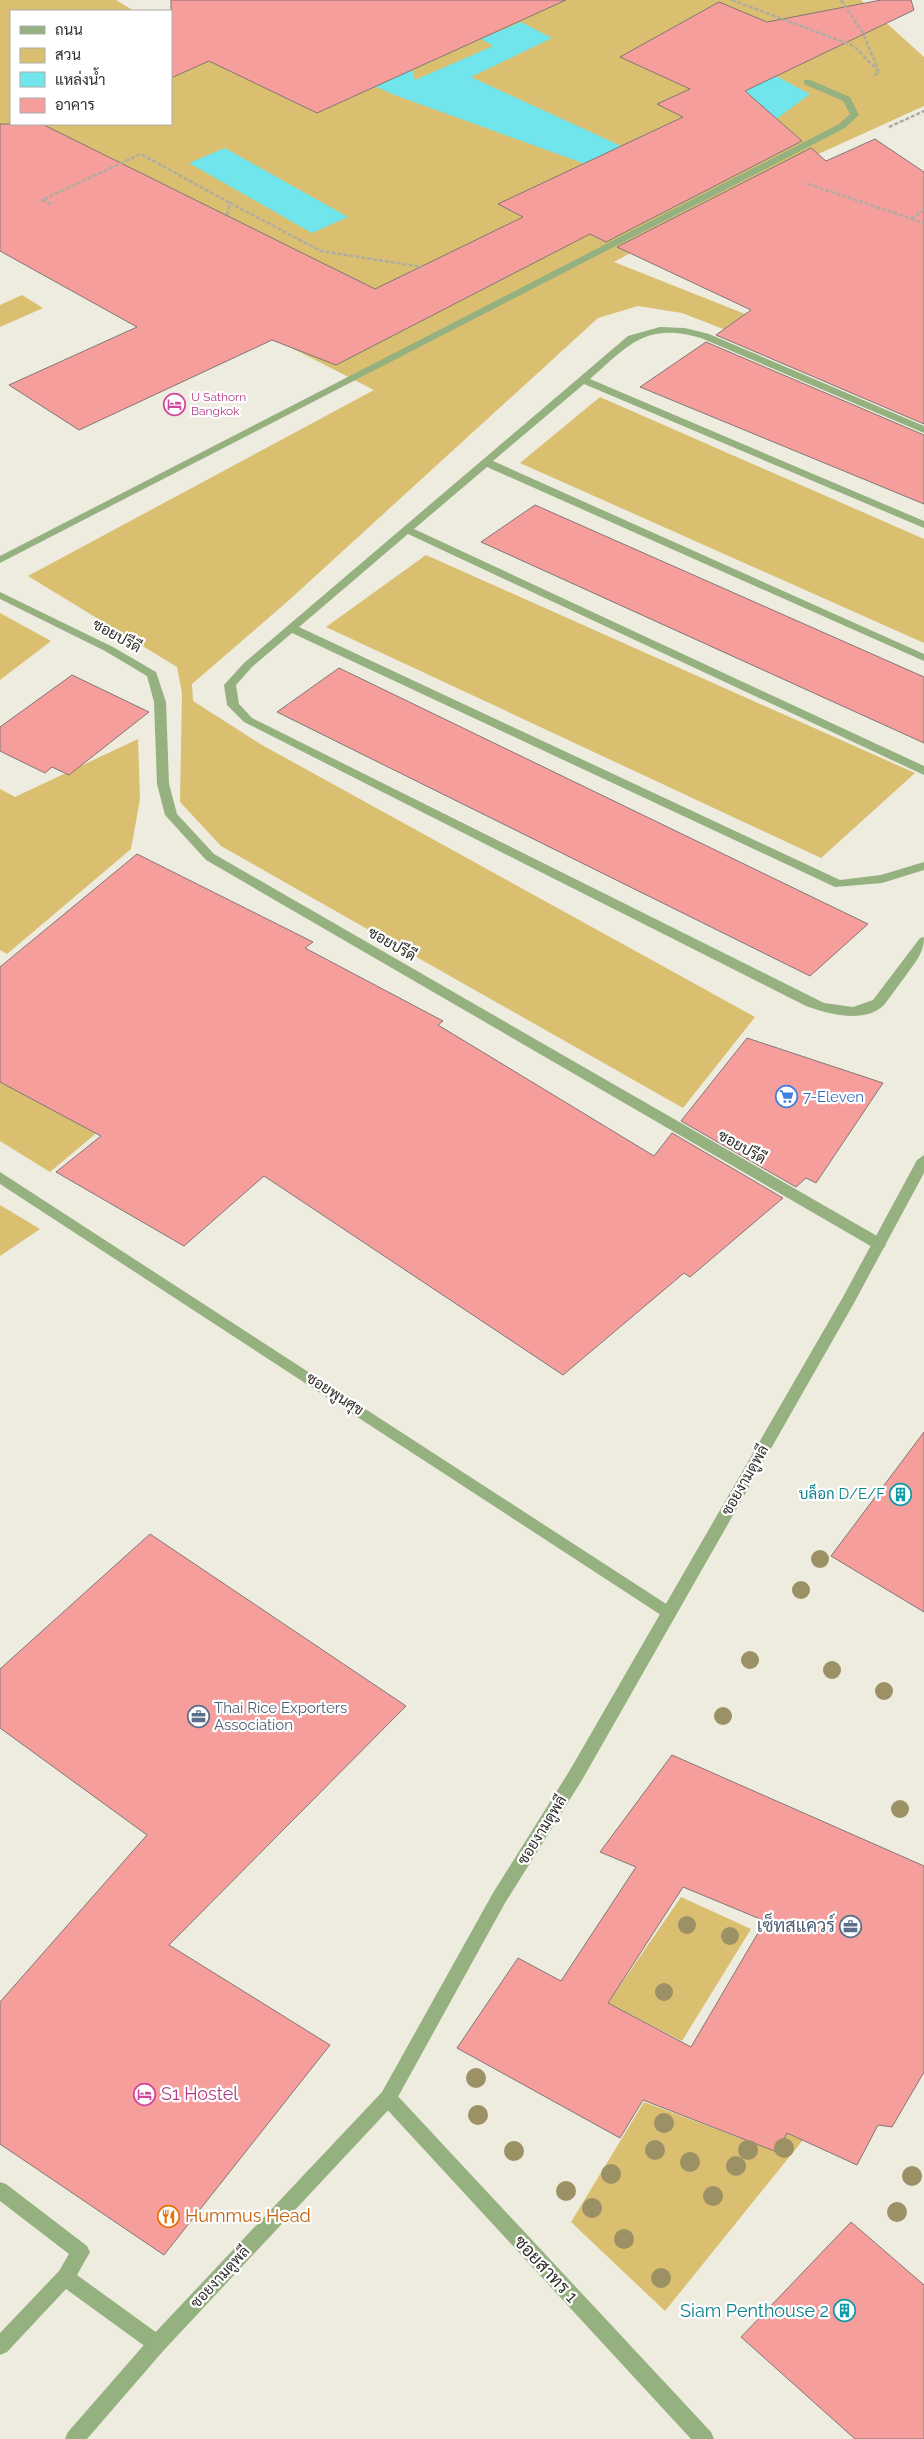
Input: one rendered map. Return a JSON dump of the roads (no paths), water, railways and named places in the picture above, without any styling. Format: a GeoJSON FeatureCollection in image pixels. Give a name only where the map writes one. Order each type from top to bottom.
{"type":"FeatureCollection","features":[{"type":"Feature","properties":{"kind":"street"},"geometry":{"type":"LineString","coordinates":[[0,560],[842,126],[855,116],[847,99],[807,82]]}},
{"type":"Feature","properties":{"kind":"street"},"geometry":{"type":"LineString","coordinates":[[924,430],[705,336],[676,328],[654,330],[632,338],[248,665],[230,685],[232,704],[248,720],[828,1010],[844,1012],[868,1009],[878,1003],[924,941]]}},
{"type":"Feature","properties":{"kind":"street"},"geometry":{"type":"LineString","coordinates":[[583,380],[924,525]]}},
{"type":"Feature","properties":{"kind":"street"},"geometry":{"type":"LineString","coordinates":[[486,462],[924,658]]}},
{"type":"Feature","properties":{"kind":"street","name":"ซอยปรีดี"},"geometry":{"type":"LineString","coordinates":[[0,595],[109,648],[152,674],[160,702],[163,784],[171,815],[210,857],[879,1244]]}},
{"type":"Feature","properties":{"kind":"street"},"geometry":{"type":"LineString","coordinates":[[291,628],[840,884],[882,879],[924,866]]}},
{"type":"Feature","properties":{"kind":"street","name":"ซอยงามดูพลี"},"geometry":{"type":"LineString","coordinates":[[75,2439],[157,2344],[388,2098],[499,1898],[576,1775],[669,1613],[879,1244],[924,1160]]}},
{"type":"Feature","properties":{"kind":"street","name":"ซอยพูนศุข"},"geometry":{"type":"LineString","coordinates":[[0,1176],[669,1613]]}},
{"type":"Feature","properties":{"kind":"street","name":"ซอยสาทร 1"},"geometry":{"type":"LineString","coordinates":[[388,2098],[704,2439]]}},
{"type":"Feature","properties":{"kind":"street"},"geometry":{"type":"LineString","coordinates":[[0,2190],[81,2252],[65,2277],[0,2346]]}},
{"type":"Feature","properties":{"kind":"street"},"geometry":{"type":"LineString","coordinates":[[65,2277],[157,2344]]}},
{"type":"Feature","properties":{"kind":"lane"},"geometry":{"type":"LineString","coordinates":[[408,530],[924,771]]}},
{"type":"Feature","properties":{"kind":"water"},"geometry":{"type":"Polygon","coordinates":[[[521,22],[552,38],[471,77],[621,146],[776,76],[810,94],[741,145],[599,169],[392,94],[281,43],[412,69],[415,80],[493,46],[481,39],[521,22]]]}},
{"type":"Feature","properties":{"kind":"water"},"geometry":{"type":"Polygon","coordinates":[[[225,148],[348,217],[312,233],[189,163],[225,148]]]}},
{"type":"Feature","properties":{"kind":"place","name":"U Sathorn Bangkok"},"geometry":{"type":"Point","coordinates":[175,404]}},
{"type":"Feature","properties":{"kind":"place","name":"7-Eleven"},"geometry":{"type":"Point","coordinates":[787,1097]}},
{"type":"Feature","properties":{"kind":"place","name":"บล็อก D/E/F"},"geometry":{"type":"Point","coordinates":[901,1494]}},
{"type":"Feature","properties":{"kind":"place","name":"Thai Rice Exporters Association"},"geometry":{"type":"Point","coordinates":[198,1717]}},
{"type":"Feature","properties":{"kind":"place","name":"เซ็ทสแควร์"},"geometry":{"type":"Point","coordinates":[851,1926]}},
{"type":"Feature","properties":{"kind":"place","name":"S1 Hostel"},"geometry":{"type":"Point","coordinates":[145,2094]}},
{"type":"Feature","properties":{"kind":"place","name":"Hummus Head"},"geometry":{"type":"Point","coordinates":[169,2216]}},
{"type":"Feature","properties":{"kind":"place","name":"Siam Penthouse 2"},"geometry":{"type":"Point","coordinates":[845,2311]}}]}
